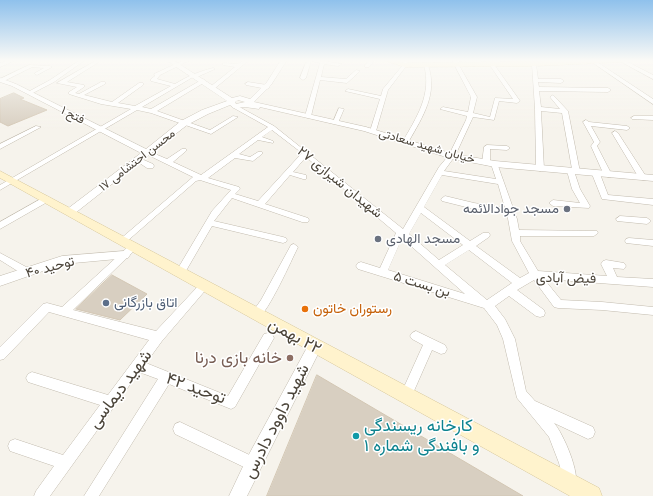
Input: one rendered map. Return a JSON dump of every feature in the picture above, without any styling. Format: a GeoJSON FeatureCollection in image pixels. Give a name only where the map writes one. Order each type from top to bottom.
{"type":"FeatureCollection","features":[{"type":"Feature","properties":{"kind":"main road","name":"٢٢ بهمن"},"geometry":{"type":"LineString","coordinates":[[4,181],[70,212],[126,248],[180,273],[591,496]]}},
{"type":"Feature","properties":{"kind":"street","name":"فتح ۱"},"geometry":{"type":"LineString","coordinates":[[8,83],[146,152]]}},
{"type":"Feature","properties":{"kind":"street"},"geometry":{"type":"LineString","coordinates":[[29,93],[44,83]]}},
{"type":"Feature","properties":{"kind":"street"},"geometry":{"type":"LineString","coordinates":[[63,83],[82,86],[71,93],[94,100],[152,111],[211,132],[235,117]]}},
{"type":"Feature","properties":{"kind":"street"},"geometry":{"type":"LineString","coordinates":[[80,95],[103,83]]}},
{"type":"Feature","properties":{"kind":"street"},"geometry":{"type":"LineString","coordinates":[[166,83],[174,85]]}},
{"type":"Feature","properties":{"kind":"street"},"geometry":{"type":"LineString","coordinates":[[4,181],[101,129],[135,107],[178,83]]}},
{"type":"Feature","properties":{"kind":"street"},"geometry":{"type":"LineString","coordinates":[[152,111],[199,83]]}},
{"type":"Feature","properties":{"kind":"street"},"geometry":{"type":"LineString","coordinates":[[206,83],[214,89],[241,102],[266,88],[269,83]]}},
{"type":"Feature","properties":{"kind":"street"},"geometry":{"type":"LineString","coordinates":[[214,89],[220,83]]}},
{"type":"Feature","properties":{"kind":"street"},"geometry":{"type":"LineString","coordinates":[[308,116],[316,83]]}},
{"type":"Feature","properties":{"kind":"street"},"geometry":{"type":"LineString","coordinates":[[373,131],[385,90],[390,83]]}},
{"type":"Feature","properties":{"kind":"street"},"geometry":{"type":"LineString","coordinates":[[406,141],[428,100],[431,83]]}},
{"type":"Feature","properties":{"kind":"street"},"geometry":{"type":"LineString","coordinates":[[382,272],[402,233],[420,208],[440,173],[452,156],[470,117],[474,97],[467,83]]}},
{"type":"Feature","properties":{"kind":"street"},"geometry":{"type":"LineString","coordinates":[[470,117],[492,119],[497,99],[517,101],[504,83]]}},
{"type":"Feature","properties":{"kind":"street"},"geometry":{"type":"LineString","coordinates":[[535,83],[538,109],[540,169]]}},
{"type":"Feature","properties":{"kind":"street"},"geometry":{"type":"LineString","coordinates":[[625,83],[653,102]]}},
{"type":"Feature","properties":{"kind":"street"},"geometry":{"type":"LineString","coordinates":[[113,104],[141,84]]}},
{"type":"Feature","properties":{"kind":"street"},"geometry":{"type":"LineString","coordinates":[[248,84],[266,88]]}},
{"type":"Feature","properties":{"kind":"street"},"geometry":{"type":"LineString","coordinates":[[345,99],[349,89],[383,98]]}},
{"type":"Feature","properties":{"kind":"street"},"geometry":{"type":"LineString","coordinates":[[536,89],[608,90]]}},
{"type":"Feature","properties":{"kind":"street"},"geometry":{"type":"LineString","coordinates":[[553,97],[565,111],[576,189],[586,206],[553,203]]}},
{"type":"Feature","properties":{"kind":"street","name":"خیابان شهید سعادتی"},"geometry":{"type":"LineString","coordinates":[[241,102],[373,131],[452,156],[486,163],[653,178]]}},
{"type":"Feature","properties":{"kind":"street","name":"محسن احتشامی ۱۷"},"geometry":{"type":"LineString","coordinates":[[70,212],[184,123],[205,112],[241,102]]}},
{"type":"Feature","properties":{"kind":"street","name":"شهیدان شیرازی ۲۷"},"geometry":{"type":"LineString","coordinates":[[241,102],[306,153],[402,233],[485,304],[501,322],[509,339],[521,394],[554,433],[566,464],[570,485]]}},
{"type":"Feature","properties":{"kind":"street"},"geometry":{"type":"LineString","coordinates":[[336,122],[341,109]]}},
{"type":"Feature","properties":{"kind":"street"},"geometry":{"type":"LineString","coordinates":[[443,109],[489,124]]}},
{"type":"Feature","properties":{"kind":"street"},"geometry":{"type":"LineString","coordinates":[[538,109],[565,111]]}},
{"type":"Feature","properties":{"kind":"street"},"geometry":{"type":"LineString","coordinates":[[634,118],[653,118]]}},
{"type":"Feature","properties":{"kind":"street"},"geometry":{"type":"LineString","coordinates":[[608,175],[594,146],[597,142],[587,123],[627,128]]}},
{"type":"Feature","properties":{"kind":"street"},"geometry":{"type":"LineString","coordinates":[[64,312],[193,179],[206,176],[272,127]]}},
{"type":"Feature","properties":{"kind":"street"},"geometry":{"type":"LineString","coordinates":[[0,147],[38,128]]}},
{"type":"Feature","properties":{"kind":"street"},"geometry":{"type":"LineString","coordinates":[[616,133],[643,178]]}},
{"type":"Feature","properties":{"kind":"street"},"geometry":{"type":"LineString","coordinates":[[258,138],[271,142]]}},
{"type":"Feature","properties":{"kind":"street"},"geometry":{"type":"LineString","coordinates":[[486,163],[487,147],[507,148]]}},
{"type":"Feature","properties":{"kind":"street"},"geometry":{"type":"LineString","coordinates":[[168,162],[184,150]]}},
{"type":"Feature","properties":{"kind":"street"},"geometry":{"type":"LineString","coordinates":[[146,152],[199,177],[236,189],[222,204],[180,273]]}},
{"type":"Feature","properties":{"kind":"street"},"geometry":{"type":"LineString","coordinates":[[234,155],[251,160],[260,153]]}},
{"type":"Feature","properties":{"kind":"street"},"geometry":{"type":"LineString","coordinates":[[259,205],[306,153]]}},
{"type":"Feature","properties":{"kind":"street"},"geometry":{"type":"LineString","coordinates":[[137,159],[150,166]]}},
{"type":"Feature","properties":{"kind":"street"},"geometry":{"type":"LineString","coordinates":[[495,164],[510,211],[516,241],[535,275],[558,304],[602,306],[653,311]]}},
{"type":"Feature","properties":{"kind":"street"},"geometry":{"type":"LineString","coordinates":[[289,173],[303,177]]}},
{"type":"Feature","properties":{"kind":"street"},"geometry":{"type":"LineString","coordinates":[[440,173],[501,182]]}},
{"type":"Feature","properties":{"kind":"street"},"geometry":{"type":"LineString","coordinates":[[596,174],[605,197],[653,202]]}},
{"type":"Feature","properties":{"kind":"street"},"geometry":{"type":"LineString","coordinates":[[230,195],[305,220]]}},
{"type":"Feature","properties":{"kind":"street"},"geometry":{"type":"LineString","coordinates":[[445,199],[474,206],[510,211]]}},
{"type":"Feature","properties":{"kind":"street"},"geometry":{"type":"LineString","coordinates":[[0,226],[46,200]]}},
{"type":"Feature","properties":{"kind":"street"},"geometry":{"type":"LineString","coordinates":[[420,208],[519,283]]}},
{"type":"Feature","properties":{"kind":"street"},"geometry":{"type":"LineString","coordinates":[[620,219],[647,221]]}},
{"type":"Feature","properties":{"kind":"street"},"geometry":{"type":"LineString","coordinates":[[210,223],[283,240]]}},
{"type":"Feature","properties":{"kind":"street"},"geometry":{"type":"LineString","coordinates":[[515,233],[594,233]]}},
{"type":"Feature","properties":{"kind":"street"},"geometry":{"type":"LineString","coordinates":[[438,265],[486,235]]}},
{"type":"Feature","properties":{"kind":"street"},"geometry":{"type":"LineString","coordinates":[[629,241],[653,243]]}},
{"type":"Feature","properties":{"kind":"street"},"geometry":{"type":"LineString","coordinates":[[256,314],[265,303],[294,247]]}},
{"type":"Feature","properties":{"kind":"street","name":"توحید ۴۰"},"geometry":{"type":"LineString","coordinates":[[0,281],[62,260],[126,248]]}},
{"type":"Feature","properties":{"kind":"street"},"geometry":{"type":"LineString","coordinates":[[0,256],[27,272]]}},
{"type":"Feature","properties":{"kind":"street"},"geometry":{"type":"LineString","coordinates":[[613,279],[606,264],[621,266]]}},
{"type":"Feature","properties":{"kind":"street","name":"بن بست ۵"},"geometry":{"type":"LineString","coordinates":[[361,266],[485,304]]}},
{"type":"Feature","properties":{"kind":"street","name":"فیض آبادی"},"geometry":{"type":"LineString","coordinates":[[485,304],[535,275],[613,279],[653,283]]}},
{"type":"Feature","properties":{"kind":"street","name":"شهید دیماسی"},"geometry":{"type":"LineString","coordinates":[[41,496],[158,337],[204,286]]}},
{"type":"Feature","properties":{"kind":"street"},"geometry":{"type":"LineString","coordinates":[[508,290],[540,313]]}},
{"type":"Feature","properties":{"kind":"street"},"geometry":{"type":"LineString","coordinates":[[0,355],[47,307],[158,337]]}},
{"type":"Feature","properties":{"kind":"street"},"geometry":{"type":"LineString","coordinates":[[416,336],[441,349]]}},
{"type":"Feature","properties":{"kind":"street","name":"توحید ۴۲"},"geometry":{"type":"LineString","coordinates":[[137,365],[231,403],[268,338]]}},
{"type":"Feature","properties":{"kind":"street"},"geometry":{"type":"LineString","coordinates":[[406,396],[429,342]]}},
{"type":"Feature","properties":{"kind":"street","name":"شهید داوود دادرس"},"geometry":{"type":"LineString","coordinates":[[238,496],[253,464],[315,346]]}},
{"type":"Feature","properties":{"kind":"street"},"geometry":{"type":"LineString","coordinates":[[91,496],[167,377]]}},
{"type":"Feature","properties":{"kind":"street"},"geometry":{"type":"LineString","coordinates":[[32,378],[110,402]]}},
{"type":"Feature","properties":{"kind":"street"},"geometry":{"type":"LineString","coordinates":[[532,406],[588,432]]}},
{"type":"Feature","properties":{"kind":"street"},"geometry":{"type":"LineString","coordinates":[[180,429],[253,464]]}},
{"type":"Feature","properties":{"kind":"street"},"geometry":{"type":"LineString","coordinates":[[16,446],[65,463]]}},
{"type":"Feature","properties":{"kind":"building"},"geometry":{"type":"Polygon","coordinates":[[[14,93],[24,98],[20,99],[47,110],[8,126],[0,122],[0,99],[14,93]]]}},
{"type":"Feature","properties":{"kind":"building","name":"اتاق بازرگانی"},"geometry":{"type":"Polygon","coordinates":[[[112,275],[147,294],[120,320],[76,309],[112,275]]]}},
{"type":"Feature","properties":{"kind":"building","name":"کارخانه ریسندگی و بافندگی شماره ۱"},"geometry":{"type":"Polygon","coordinates":[[[317,375],[523,496],[267,496],[317,375]]]}},
{"type":"Feature","properties":{"kind":"place","name":"مسجد جوادالائمه"},"geometry":{"type":"Point","coordinates":[567,209]}},
{"type":"Feature","properties":{"kind":"place","name":"مسجد الهادی"},"geometry":{"type":"Point","coordinates":[378,239]}},
{"type":"Feature","properties":{"kind":"place","name":"اتاق بازرگانی"},"geometry":{"type":"Point","coordinates":[106,303]}},
{"type":"Feature","properties":{"kind":"place","name":"رستوران خاتون"},"geometry":{"type":"Point","coordinates":[305,309]}},
{"type":"Feature","properties":{"kind":"place","name":"خانه بازی درنا"},"geometry":{"type":"Point","coordinates":[290,358]}},
{"type":"Feature","properties":{"kind":"place","name":"کارخانه ریسندگی و بافندگی شماره ۱"},"geometry":{"type":"Point","coordinates":[356,436]}}]}
